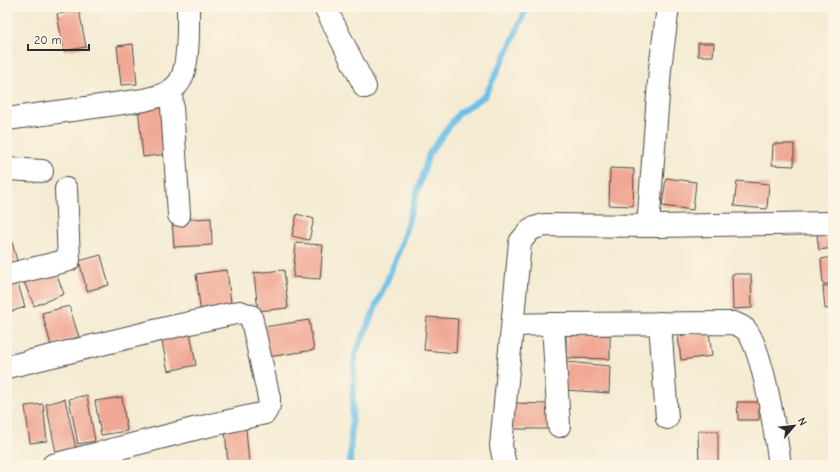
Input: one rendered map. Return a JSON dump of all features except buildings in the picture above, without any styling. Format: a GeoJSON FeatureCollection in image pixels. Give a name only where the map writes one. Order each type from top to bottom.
{"type":"FeatureCollection","features":[{"type":"Feature","properties":{"kind":"street"},"geometry":{"type":"LineString","coordinates":[[7,119],[144,100],[161,96],[171,91],[178,84],[186,63],[188,7]]}},
{"type":"Feature","properties":{"kind":"street"},"geometry":{"type":"LineString","coordinates":[[325,7],[365,87]]}},
{"type":"Feature","properties":{"kind":"street"},"geometry":{"type":"LineString","coordinates":[[648,226],[660,70],[668,7]]}},
{"type":"Feature","properties":{"kind":"street"},"geometry":{"type":"LineString","coordinates":[[171,91],[179,215]]}},
{"type":"Feature","properties":{"kind":"street"},"geometry":{"type":"LineString","coordinates":[[7,168],[42,171]]}},
{"type":"Feature","properties":{"kind":"street"},"geometry":{"type":"LineString","coordinates":[[7,276],[69,260],[66,189]]}},
{"type":"Feature","properties":{"kind":"street"},"geometry":{"type":"LineString","coordinates":[[505,465],[501,446],[520,242],[531,229],[544,225],[648,226],[833,224]]}},
{"type":"Feature","properties":{"kind":"street"},"geometry":{"type":"LineString","coordinates":[[7,367],[240,312],[251,316],[268,398],[269,405],[265,413],[198,428],[53,465]]}},
{"type":"Feature","properties":{"kind":"street"},"geometry":{"type":"LineString","coordinates":[[660,323],[667,418]]}},
{"type":"Feature","properties":{"kind":"street"},"geometry":{"type":"LineString","coordinates":[[513,325],[734,323],[744,329],[752,342],[759,360],[773,420],[780,465]]}},
{"type":"Feature","properties":{"kind":"street"},"geometry":{"type":"LineString","coordinates":[[554,324],[559,426]]}},
{"type":"Feature","properties":{"kind":"waterway"},"geometry":{"type":"LineString","coordinates":[[351,465],[355,355],[397,257],[429,154],[459,113],[485,96],[510,46],[527,7]]}}]}
